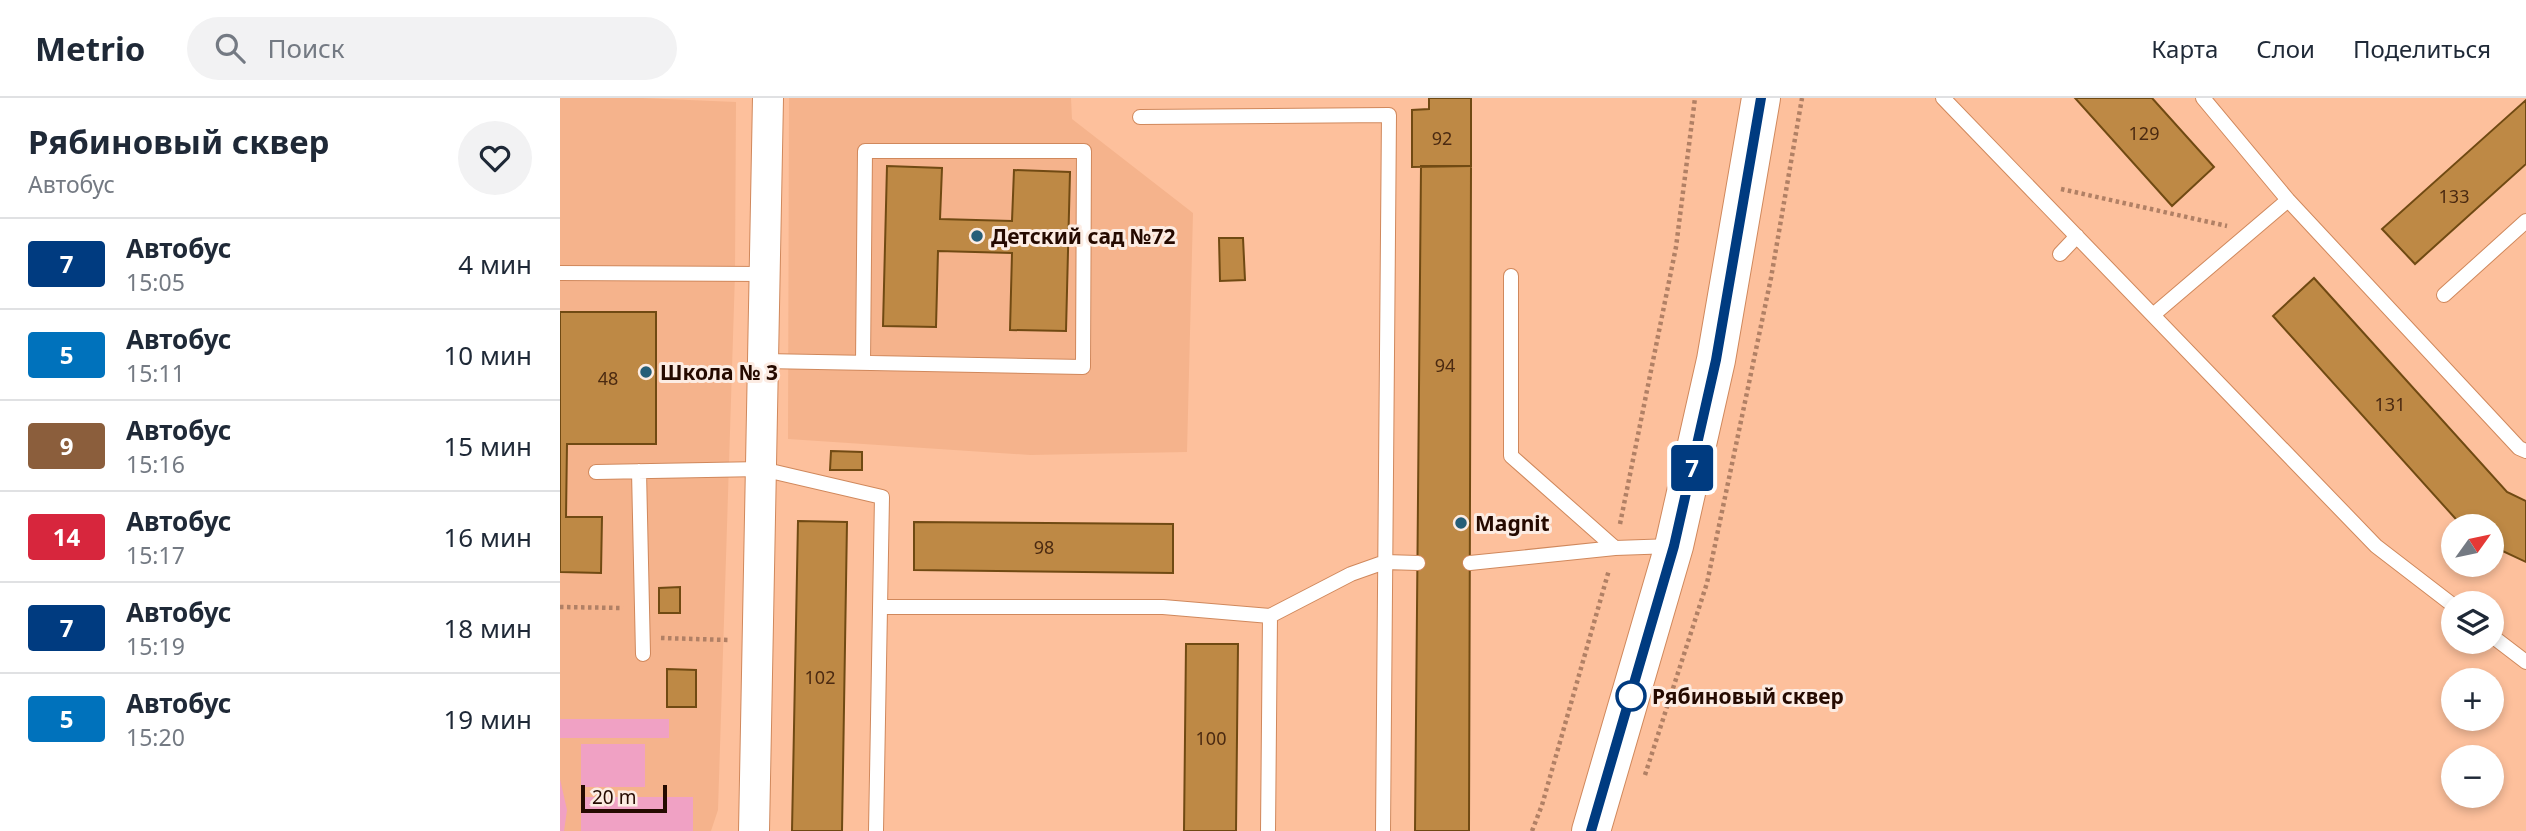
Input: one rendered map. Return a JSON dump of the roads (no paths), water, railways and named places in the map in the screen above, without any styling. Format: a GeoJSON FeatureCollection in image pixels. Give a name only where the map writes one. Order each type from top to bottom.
{"type":"FeatureCollection","features":[{"type":"Feature","properties":{"kind":"main road"},"geometry":{"type":"LineString","coordinates":[[1591,831],[1674,546],[1716,360],[1761,98]]}},
{"type":"Feature","properties":{"kind":"street"},"geometry":{"type":"LineString","coordinates":[[754,831],[768,98]]}},
{"type":"Feature","properties":{"kind":"lane"},"geometry":{"type":"LineString","coordinates":[[1943,98],[2376,545],[2441,596]]}},
{"type":"Feature","properties":{"kind":"lane"},"geometry":{"type":"LineString","coordinates":[[2203,98],[2288,200],[2519,447],[2526,451]]}},
{"type":"Feature","properties":{"kind":"lane"},"geometry":{"type":"LineString","coordinates":[[1140,117],[1389,115],[1383,831]]}},
{"type":"Feature","properties":{"kind":"lane"},"geometry":{"type":"LineString","coordinates":[[764,361],[863,363],[1083,367],[1084,151],[865,151],[863,363]]}},
{"type":"Feature","properties":{"kind":"lane"},"geometry":{"type":"LineString","coordinates":[[2153,315],[2288,200]]}},
{"type":"Feature","properties":{"kind":"lane"},"geometry":{"type":"LineString","coordinates":[[2444,295],[2526,221]]}},
{"type":"Feature","properties":{"kind":"lane"},"geometry":{"type":"LineString","coordinates":[[2060,254],[2077,236]]}},
{"type":"Feature","properties":{"kind":"lane"},"geometry":{"type":"LineString","coordinates":[[560,273],[765,274]]}},
{"type":"Feature","properties":{"kind":"lane"},"geometry":{"type":"LineString","coordinates":[[1511,276],[1511,456],[1615,548]]}},
{"type":"Feature","properties":{"kind":"lane"},"geometry":{"type":"LineString","coordinates":[[596,472],[762,469],[882,497],[876,831]]}},
{"type":"Feature","properties":{"kind":"lane"},"geometry":{"type":"LineString","coordinates":[[639,471],[643,654]]}},
{"type":"Feature","properties":{"kind":"lane"},"geometry":{"type":"LineString","coordinates":[[1470,563],[1615,548],[1674,546]]}},
{"type":"Feature","properties":{"kind":"lane"},"geometry":{"type":"LineString","coordinates":[[880,607],[1163,607],[1270,616],[1351,574],[1385,562],[1418,563]]}},
{"type":"Feature","properties":{"kind":"lane"},"geometry":{"type":"LineString","coordinates":[[1268,831],[1270,616]]}},
{"type":"Feature","properties":{"kind":"lane"},"geometry":{"type":"LineString","coordinates":[[2504,645],[2526,662]]}},
{"type":"Feature","properties":{"kind":"place","name":"Детский сад №72"},"geometry":{"type":"Point","coordinates":[977,236]}},
{"type":"Feature","properties":{"kind":"place","name":"Школа № 3"},"geometry":{"type":"Point","coordinates":[646,372]}},
{"type":"Feature","properties":{"kind":"place","name":"Magnit"},"geometry":{"type":"Point","coordinates":[1461,523]}},
{"type":"Feature","properties":{"kind":"place","name":"Рябиновый сквер"},"geometry":{"type":"Point","coordinates":[1631,696]}}]}
